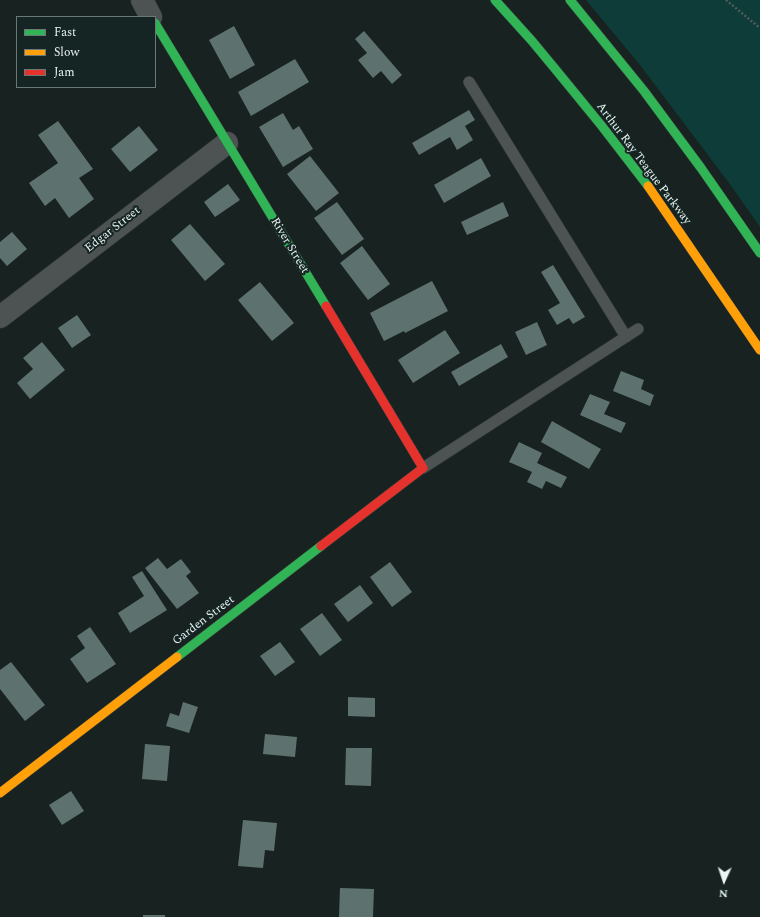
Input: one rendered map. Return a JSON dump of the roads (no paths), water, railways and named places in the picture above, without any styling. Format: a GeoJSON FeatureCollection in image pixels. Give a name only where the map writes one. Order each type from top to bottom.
{"type":"FeatureCollection","features":[{"type":"Feature","properties":{"kind":"street"},"geometry":{"type":"LineString","coordinates":[[142,0],[151,16]]}},
{"type":"Feature","properties":{"kind":"street","name":"Arthur Ray Teague Parkway"},"geometry":{"type":"LineString","coordinates":[[496,0],[556,70],[642,178],[760,350]]}},
{"type":"Feature","properties":{"kind":"street"},"geometry":{"type":"LineString","coordinates":[[570,0],[644,91],[706,175],[760,253]]}},
{"type":"Feature","properties":{"kind":"street","name":"River Street"},"geometry":{"type":"LineString","coordinates":[[156,25],[423,468]]}},
{"type":"Feature","properties":{"kind":"street","name":"Edgar Street"},"geometry":{"type":"LineString","coordinates":[[0,317],[227,143]]}},
{"type":"Feature","properties":{"kind":"street","name":"Garden Street"},"geometry":{"type":"LineString","coordinates":[[0,793],[423,468]]}},
{"type":"Feature","properties":{"kind":"lane"},"geometry":{"type":"LineString","coordinates":[[470,82],[626,337]]}},
{"type":"Feature","properties":{"kind":"lane"},"geometry":{"type":"LineString","coordinates":[[423,468],[638,330]]}}]}
